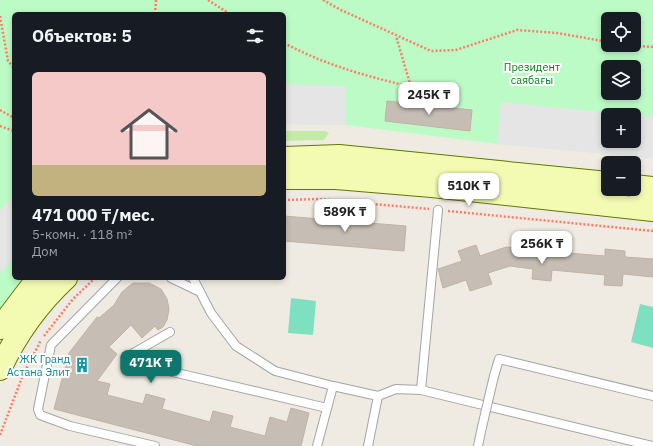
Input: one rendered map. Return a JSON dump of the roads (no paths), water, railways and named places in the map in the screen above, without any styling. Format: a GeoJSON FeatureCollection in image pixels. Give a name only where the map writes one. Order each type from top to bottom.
{"type":"FeatureCollection","features":[{"type":"Feature","properties":{"kind":"main road"},"geometry":{"type":"LineString","coordinates":[[286,158],[339,156],[601,182]]}},
{"type":"Feature","properties":{"kind":"main road"},"geometry":{"type":"LineString","coordinates":[[286,178],[336,178],[432,186],[653,210]]}},
{"type":"Feature","properties":{"kind":"main road"},"geometry":{"type":"LineString","coordinates":[[641,187],[653,188]]}},
{"type":"Feature","properties":{"kind":"main road"},"geometry":{"type":"LineString","coordinates":[[0,328],[36,280]]}},
{"type":"Feature","properties":{"kind":"main road"},"geometry":{"type":"LineString","coordinates":[[0,369],[8,352],[30,318],[52,291],[64,280]]}},
{"type":"Feature","properties":{"kind":"lane"},"geometry":{"type":"LineString","coordinates":[[421,390],[438,210]]}},
{"type":"Feature","properties":{"kind":"lane"},"geometry":{"type":"LineString","coordinates":[[115,280],[50,345],[38,409],[40,415],[70,426],[155,446]]}},
{"type":"Feature","properties":{"kind":"lane"},"geometry":{"type":"LineString","coordinates":[[175,280],[200,292]]}},
{"type":"Feature","properties":{"kind":"lane"},"geometry":{"type":"LineString","coordinates":[[194,280],[211,313],[236,346],[275,371],[378,396],[396,389],[421,390],[652,446]]}},
{"type":"Feature","properties":{"kind":"lane"},"geometry":{"type":"LineString","coordinates":[[170,332],[130,355],[131,360],[134,363],[327,408]]}},
{"type":"Feature","properties":{"kind":"lane"},"geometry":{"type":"LineString","coordinates":[[478,446],[499,359],[653,396]]}},
{"type":"Feature","properties":{"kind":"lane"},"geometry":{"type":"LineString","coordinates":[[318,446],[333,386]]}},
{"type":"Feature","properties":{"kind":"lane"},"geometry":{"type":"LineString","coordinates":[[368,446],[378,396]]}},
{"type":"Feature","properties":{"kind":"place","name":"ЖК Гранд Астана Элит"},"geometry":{"type":"Point","coordinates":[82,365]}},
{"type":"Feature","properties":{"kind":"park label","name":"Президент саябағы"},"geometry":{"type":"Point","coordinates":[532,73]}}]}
